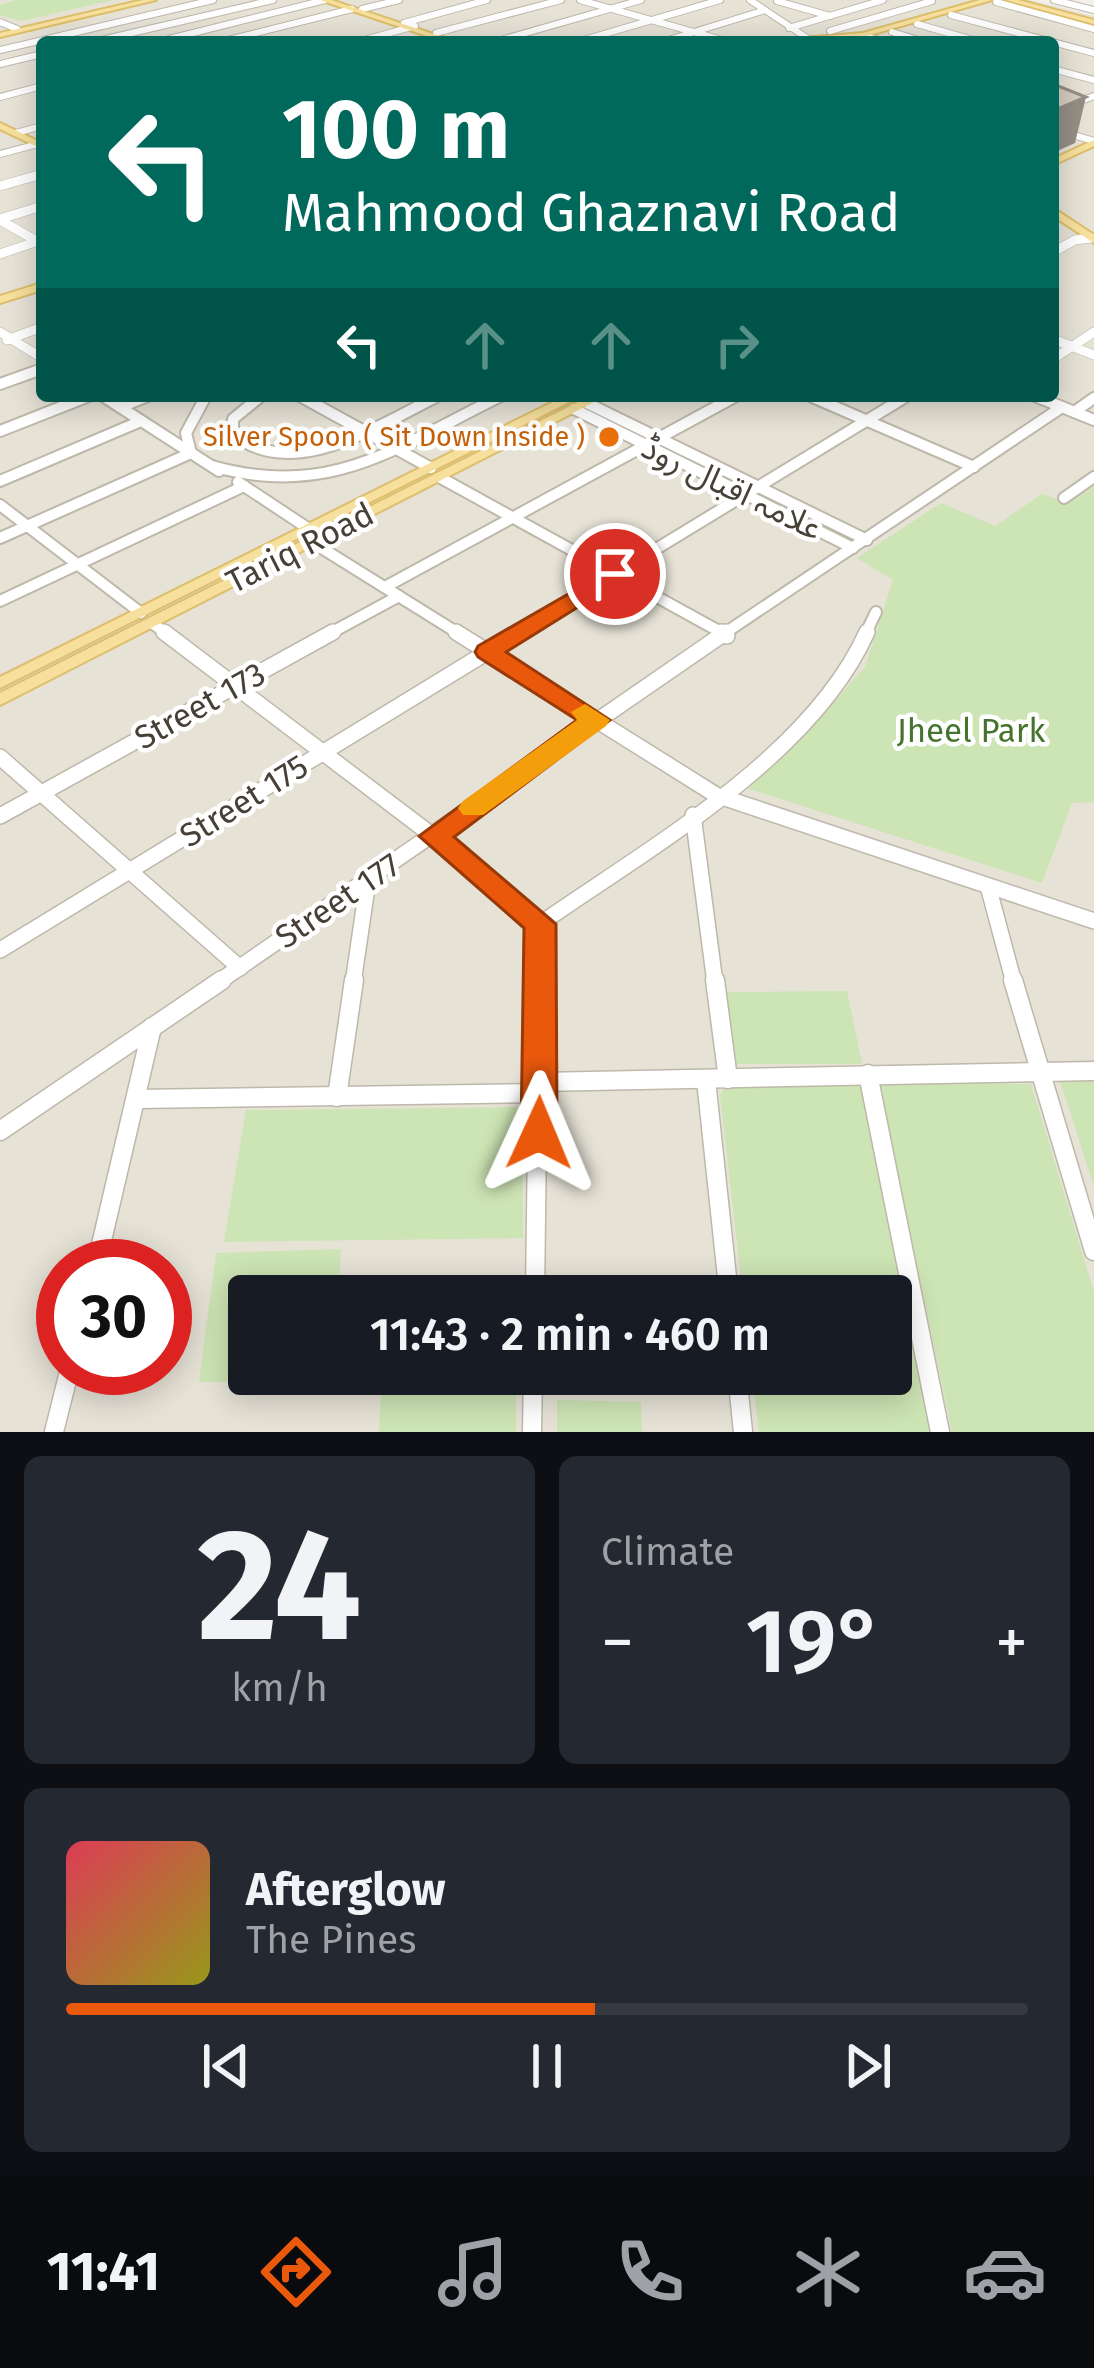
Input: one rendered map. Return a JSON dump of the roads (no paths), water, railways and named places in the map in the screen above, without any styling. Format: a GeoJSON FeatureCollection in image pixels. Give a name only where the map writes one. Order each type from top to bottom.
{"type":"FeatureCollection","features":[{"type":"Feature","properties":{"kind":"main road"},"geometry":{"type":"LineString","coordinates":[[325,0],[437,36]]}},
{"type":"Feature","properties":{"kind":"main road"},"geometry":{"type":"LineString","coordinates":[[1010,0],[1034,2],[1090,20]]}},
{"type":"Feature","properties":{"kind":"main road"},"geometry":{"type":"LineString","coordinates":[[0,33],[146,1]]}},
{"type":"Feature","properties":{"kind":"main road"},"geometry":{"type":"LineString","coordinates":[[913,24],[989,1],[1034,2]]}},
{"type":"Feature","properties":{"kind":"main road"},"geometry":{"type":"LineString","coordinates":[[867,36],[951,12]]}},
{"type":"Feature","properties":{"kind":"main road"},"geometry":{"type":"LineString","coordinates":[[413,27],[445,36]]}},
{"type":"Feature","properties":{"kind":"main road"},"geometry":{"type":"LineString","coordinates":[[861,36],[871,35]]}},
{"type":"Feature","properties":{"kind":"main road"},"geometry":{"type":"LineString","coordinates":[[1,125],[33,135]]}},
{"type":"Feature","properties":{"kind":"main road"},"geometry":{"type":"LineString","coordinates":[[1059,162],[1094,145]]}},
{"type":"Feature","properties":{"kind":"main road"},"geometry":{"type":"LineString","coordinates":[[1059,215],[1093,239]]}},
{"type":"Feature","properties":{"kind":"main road"},"geometry":{"type":"LineString","coordinates":[[0,297],[36,285]]}},
{"type":"Feature","properties":{"kind":"main road","name":"Tariq Road"},"geometry":{"type":"LineString","coordinates":[[0,700],[146,618],[574,402]]}},
{"type":"Feature","properties":{"kind":"main road","name":"Tariq Road"},"geometry":{"type":"LineString","coordinates":[[0,683],[146,618]]}},
{"type":"Feature","properties":{"kind":"street"},"geometry":{"type":"LineString","coordinates":[[67,36],[213,0]]}},
{"type":"Feature","properties":{"kind":"street"},"geometry":{"type":"LineString","coordinates":[[119,36],[273,0]]}},
{"type":"Feature","properties":{"kind":"street"},"geometry":{"type":"LineString","coordinates":[[181,36],[325,0]]}},
{"type":"Feature","properties":{"kind":"street"},"geometry":{"type":"LineString","coordinates":[[245,36],[348,6],[399,0]]}},
{"type":"Feature","properties":{"kind":"street"},"geometry":{"type":"LineString","coordinates":[[388,36],[488,0]]}},
{"type":"Feature","properties":{"kind":"street"},"geometry":{"type":"LineString","coordinates":[[436,33],[561,0]]}},
{"type":"Feature","properties":{"kind":"street"},"geometry":{"type":"LineString","coordinates":[[580,0],[708,36]]}},
{"type":"Feature","properties":{"kind":"street"},"geometry":{"type":"LineString","coordinates":[[515,36],[641,0]]}},
{"type":"Feature","properties":{"kind":"street"},"geometry":{"type":"LineString","coordinates":[[597,36],[720,0]]}},
{"type":"Feature","properties":{"kind":"street"},"geometry":{"type":"LineString","coordinates":[[681,36],[778,0],[831,16],[866,20],[909,36]]}},
{"type":"Feature","properties":{"kind":"street"},"geometry":{"type":"LineString","coordinates":[[845,0],[927,18]]}},
{"type":"Feature","properties":{"kind":"street"},"geometry":{"type":"LineString","coordinates":[[789,28],[884,0]]}},
{"type":"Feature","properties":{"kind":"street"},"geometry":{"type":"LineString","coordinates":[[893,0],[1030,36]]}},
{"type":"Feature","properties":{"kind":"street"},"geometry":{"type":"LineString","coordinates":[[1054,0],[1090,20]]}},
{"type":"Feature","properties":{"kind":"street"},"geometry":{"type":"LineString","coordinates":[[146,1],[233,36]]}},
{"type":"Feature","properties":{"kind":"street"},"geometry":{"type":"LineString","coordinates":[[830,31],[930,1],[951,12]]}},
{"type":"Feature","properties":{"kind":"street"},"geometry":{"type":"LineString","coordinates":[[989,1],[1090,20]]}},
{"type":"Feature","properties":{"kind":"street"},"geometry":{"type":"LineString","coordinates":[[758,5],[803,36]]}},
{"type":"Feature","properties":{"kind":"street"},"geometry":{"type":"LineString","coordinates":[[855,8],[958,36]]}},
{"type":"Feature","properties":{"kind":"street"},"geometry":{"type":"LineString","coordinates":[[831,16],[871,35]]}},
{"type":"Feature","properties":{"kind":"street"},"geometry":{"type":"LineString","coordinates":[[1043,36],[1090,20]]}},
{"type":"Feature","properties":{"kind":"street"},"geometry":{"type":"LineString","coordinates":[[0,22],[36,36]]}},
{"type":"Feature","properties":{"kind":"street"},"geometry":{"type":"LineString","coordinates":[[804,24],[848,36]]}},
{"type":"Feature","properties":{"kind":"street"},"geometry":{"type":"LineString","coordinates":[[379,36],[413,27]]}},
{"type":"Feature","properties":{"kind":"street"},"geometry":{"type":"LineString","coordinates":[[0,50],[36,43]]}},
{"type":"Feature","properties":{"kind":"street"},"geometry":{"type":"LineString","coordinates":[[1059,44],[1094,53]]}},
{"type":"Feature","properties":{"kind":"street"},"geometry":{"type":"LineString","coordinates":[[0,64],[36,55]]}},
{"type":"Feature","properties":{"kind":"street"},"geometry":{"type":"LineString","coordinates":[[1059,71],[1094,80]]}},
{"type":"Feature","properties":{"kind":"street"},"geometry":{"type":"LineString","coordinates":[[0,97],[36,88]]}},
{"type":"Feature","properties":{"kind":"street"},"geometry":{"type":"LineString","coordinates":[[1059,109],[1094,96]]}},
{"type":"Feature","properties":{"kind":"street"},"geometry":{"type":"LineString","coordinates":[[1059,100],[1073,104]]}},
{"type":"Feature","properties":{"kind":"street"},"geometry":{"type":"LineString","coordinates":[[1059,131],[1094,145]]}},
{"type":"Feature","properties":{"kind":"street"},"geometry":{"type":"LineString","coordinates":[[0,154],[33,135]]}},
{"type":"Feature","properties":{"kind":"street"},"geometry":{"type":"LineString","coordinates":[[0,185],[36,176]]}},
{"type":"Feature","properties":{"kind":"street"},"geometry":{"type":"LineString","coordinates":[[0,219],[36,208]]}},
{"type":"Feature","properties":{"kind":"street"},"geometry":{"type":"LineString","coordinates":[[0,219],[36,239]]}},
{"type":"Feature","properties":{"kind":"street"},"geometry":{"type":"LineString","coordinates":[[1059,249],[1075,240],[1093,239]]}},
{"type":"Feature","properties":{"kind":"street"},"geometry":{"type":"LineString","coordinates":[[0,254],[36,243]]}},
{"type":"Feature","properties":{"kind":"street"},"geometry":{"type":"LineString","coordinates":[[4,338],[36,329]]}},
{"type":"Feature","properties":{"kind":"street"},"geometry":{"type":"LineString","coordinates":[[1059,355],[1094,332]]}},
{"type":"Feature","properties":{"kind":"street"},"geometry":{"type":"LineString","coordinates":[[4,338],[36,355]]}},
{"type":"Feature","properties":{"kind":"street"},"geometry":{"type":"LineString","coordinates":[[1059,341],[1094,355]]}},
{"type":"Feature","properties":{"kind":"street"},"geometry":{"type":"LineString","coordinates":[[0,384],[36,371]]}},
{"type":"Feature","properties":{"kind":"street","name":"Street 177"},"geometry":{"type":"LineString","coordinates":[[0,1130],[974,466],[1094,398]]}},
{"type":"Feature","properties":{"kind":"street"},"geometry":{"type":"LineString","coordinates":[[0,431],[74,402]]}},
{"type":"Feature","properties":{"kind":"street"},"geometry":{"type":"LineString","coordinates":[[112,402],[244,486],[392,592],[716,795],[1094,921]]}},
{"type":"Feature","properties":{"kind":"street"},"geometry":{"type":"LineString","coordinates":[[120,407],[133,402]]}},
{"type":"Feature","properties":{"kind":"street"},"geometry":{"type":"LineString","coordinates":[[191,453],[186,433],[203,402]]}},
{"type":"Feature","properties":{"kind":"street"},"geometry":{"type":"LineString","coordinates":[[252,402],[239,411],[231,425],[238,441],[257,450],[318,451],[424,402]]}},
{"type":"Feature","properties":{"kind":"street"},"geometry":{"type":"LineString","coordinates":[[311,402],[727,636]]}},
{"type":"Feature","properties":{"kind":"street"},"geometry":{"type":"LineString","coordinates":[[212,466],[260,477],[344,472],[489,402]]}},
{"type":"Feature","properties":{"kind":"street","name":"علامہ اقبال روڈ"},"geometry":{"type":"LineString","coordinates":[[581,402],[646,445],[853,548]]}},
{"type":"Feature","properties":{"kind":"street","name":"علامہ اقبال روڈ"},"geometry":{"type":"LineString","coordinates":[[582,402],[868,540]]}},
{"type":"Feature","properties":{"kind":"street","name":"Street 173"},"geometry":{"type":"LineString","coordinates":[[0,816],[235,687],[512,517],[725,402]]}},
{"type":"Feature","properties":{"kind":"street"},"geometry":{"type":"LineString","coordinates":[[824,402],[974,466]]}},
{"type":"Feature","properties":{"kind":"street","name":"Street 175"},"geometry":{"type":"LineString","coordinates":[[0,950],[897,402]]}},
{"type":"Feature","properties":{"kind":"street"},"geometry":{"type":"LineString","coordinates":[[1050,402],[1094,420]]}},
{"type":"Feature","properties":{"kind":"street"},"geometry":{"type":"LineString","coordinates":[[0,481],[141,422]]}},
{"type":"Feature","properties":{"kind":"street"},"geometry":{"type":"LineString","coordinates":[[0,538],[191,453]]}},
{"type":"Feature","properties":{"kind":"street"},"geometry":{"type":"LineString","coordinates":[[1064,498],[1094,477]]}},
{"type":"Feature","properties":{"kind":"street"},"geometry":{"type":"LineString","coordinates":[[0,602],[244,486]]}},
{"type":"Feature","properties":{"kind":"street"},"geometry":{"type":"LineString","coordinates":[[0,505],[434,836],[540,924]]}},
{"type":"Feature","properties":{"kind":"street"},"geometry":{"type":"LineString","coordinates":[[540,924],[749,776],[850,666],[876,612]]}},
{"type":"Feature","properties":{"kind":"street"},"geometry":{"type":"LineString","coordinates":[[0,757],[240,968]]}},
{"type":"Feature","properties":{"kind":"street"},"geometry":{"type":"LineString","coordinates":[[693,815],[717,1080],[728,1275]]}},
{"type":"Feature","properties":{"kind":"street"},"geometry":{"type":"LineString","coordinates":[[337,1096],[368,881]]}},
{"type":"Feature","properties":{"kind":"street"},"geometry":{"type":"LineString","coordinates":[[988,886],[1038,1073],[1094,1251]]}},
{"type":"Feature","properties":{"kind":"street"},"geometry":{"type":"LineString","coordinates":[[536,1275],[540,924]]}},
{"type":"Feature","properties":{"kind":"street"},"geometry":{"type":"LineString","coordinates":[[103,1239],[152,1027]]}},
{"type":"Feature","properties":{"kind":"street"},"geometry":{"type":"LineString","coordinates":[[138,1099],[337,1096],[868,1074],[1094,1071]]}},
{"type":"Feature","properties":{"kind":"street"},"geometry":{"type":"LineString","coordinates":[[868,1074],[940,1432]]}},
{"type":"Feature","properties":{"kind":"street"},"geometry":{"type":"LineString","coordinates":[[54,1432],[63,1395]]}},
{"type":"Feature","properties":{"kind":"street"},"geometry":{"type":"LineString","coordinates":[[532,1432],[533,1395]]}},
{"type":"Feature","properties":{"kind":"street"},"geometry":{"type":"LineString","coordinates":[[739,1395],[743,1432]]}},
{"type":"Feature","properties":{"kind":"place","name":"Silver Spoon ( Sit Down Inside )"},"geometry":{"type":"Point","coordinates":[609,437]}},
{"type":"Feature","properties":{"kind":"park label","name":"Jheel Park"},"geometry":{"type":"Point","coordinates":[971,731]}}]}
